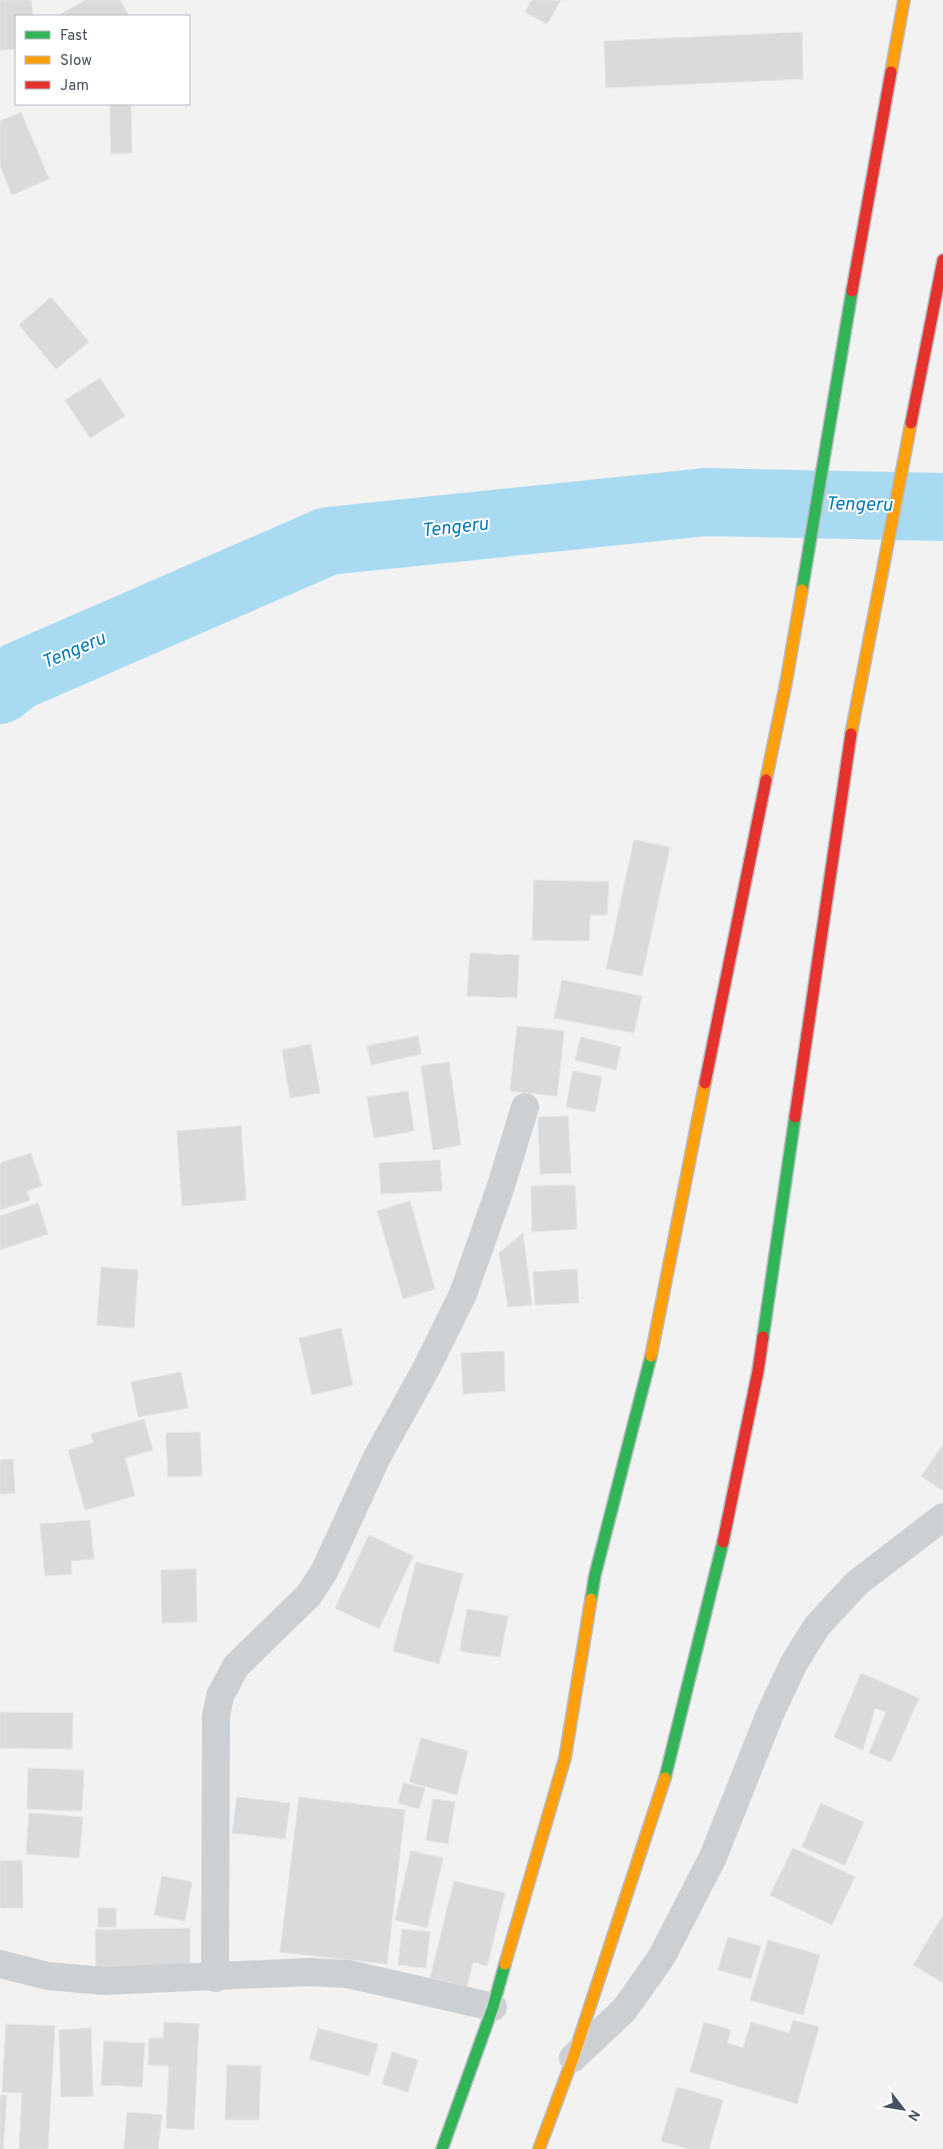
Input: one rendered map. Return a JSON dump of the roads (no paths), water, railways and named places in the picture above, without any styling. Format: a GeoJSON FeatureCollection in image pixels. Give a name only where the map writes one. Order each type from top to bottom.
{"type":"FeatureCollection","features":[{"type":"Feature","properties":{"kind":"highway"},"geometry":{"type":"LineString","coordinates":[[442,2149],[493,2007],[566,1758],[595,1575],[656,1336],[718,1014],[786,683],[904,0]]}},
{"type":"Feature","properties":{"kind":"highway"},"geometry":{"type":"LineString","coordinates":[[539,2149],[573,2058],[664,1781],[716,1574],[758,1371],[855,707],[943,260]]}},
{"type":"Feature","properties":{"kind":"street"},"geometry":{"type":"LineString","coordinates":[[215,1978],[216,1716],[220,1696],[236,1666],[308,1595],[325,1570],[376,1460],[426,1369],[463,1294],[500,1190],[525,1107]]}},
{"type":"Feature","properties":{"kind":"street"},"geometry":{"type":"LineString","coordinates":[[573,2058],[624,2010],[661,1958],[713,1857],[770,1714],[790,1672],[817,1626],[857,1583],[943,1517]]}},
{"type":"Feature","properties":{"kind":"street"},"geometry":{"type":"LineString","coordinates":[[0,1964],[48,1976],[103,1981],[215,1978],[309,1972],[348,1974],[493,2007]]}},
{"type":"Feature","properties":{"kind":"waterway","name":"Tengeru"},"geometry":{"type":"LineString","coordinates":[[0,690],[18,676],[328,541],[706,502],[943,507]]}}]}
